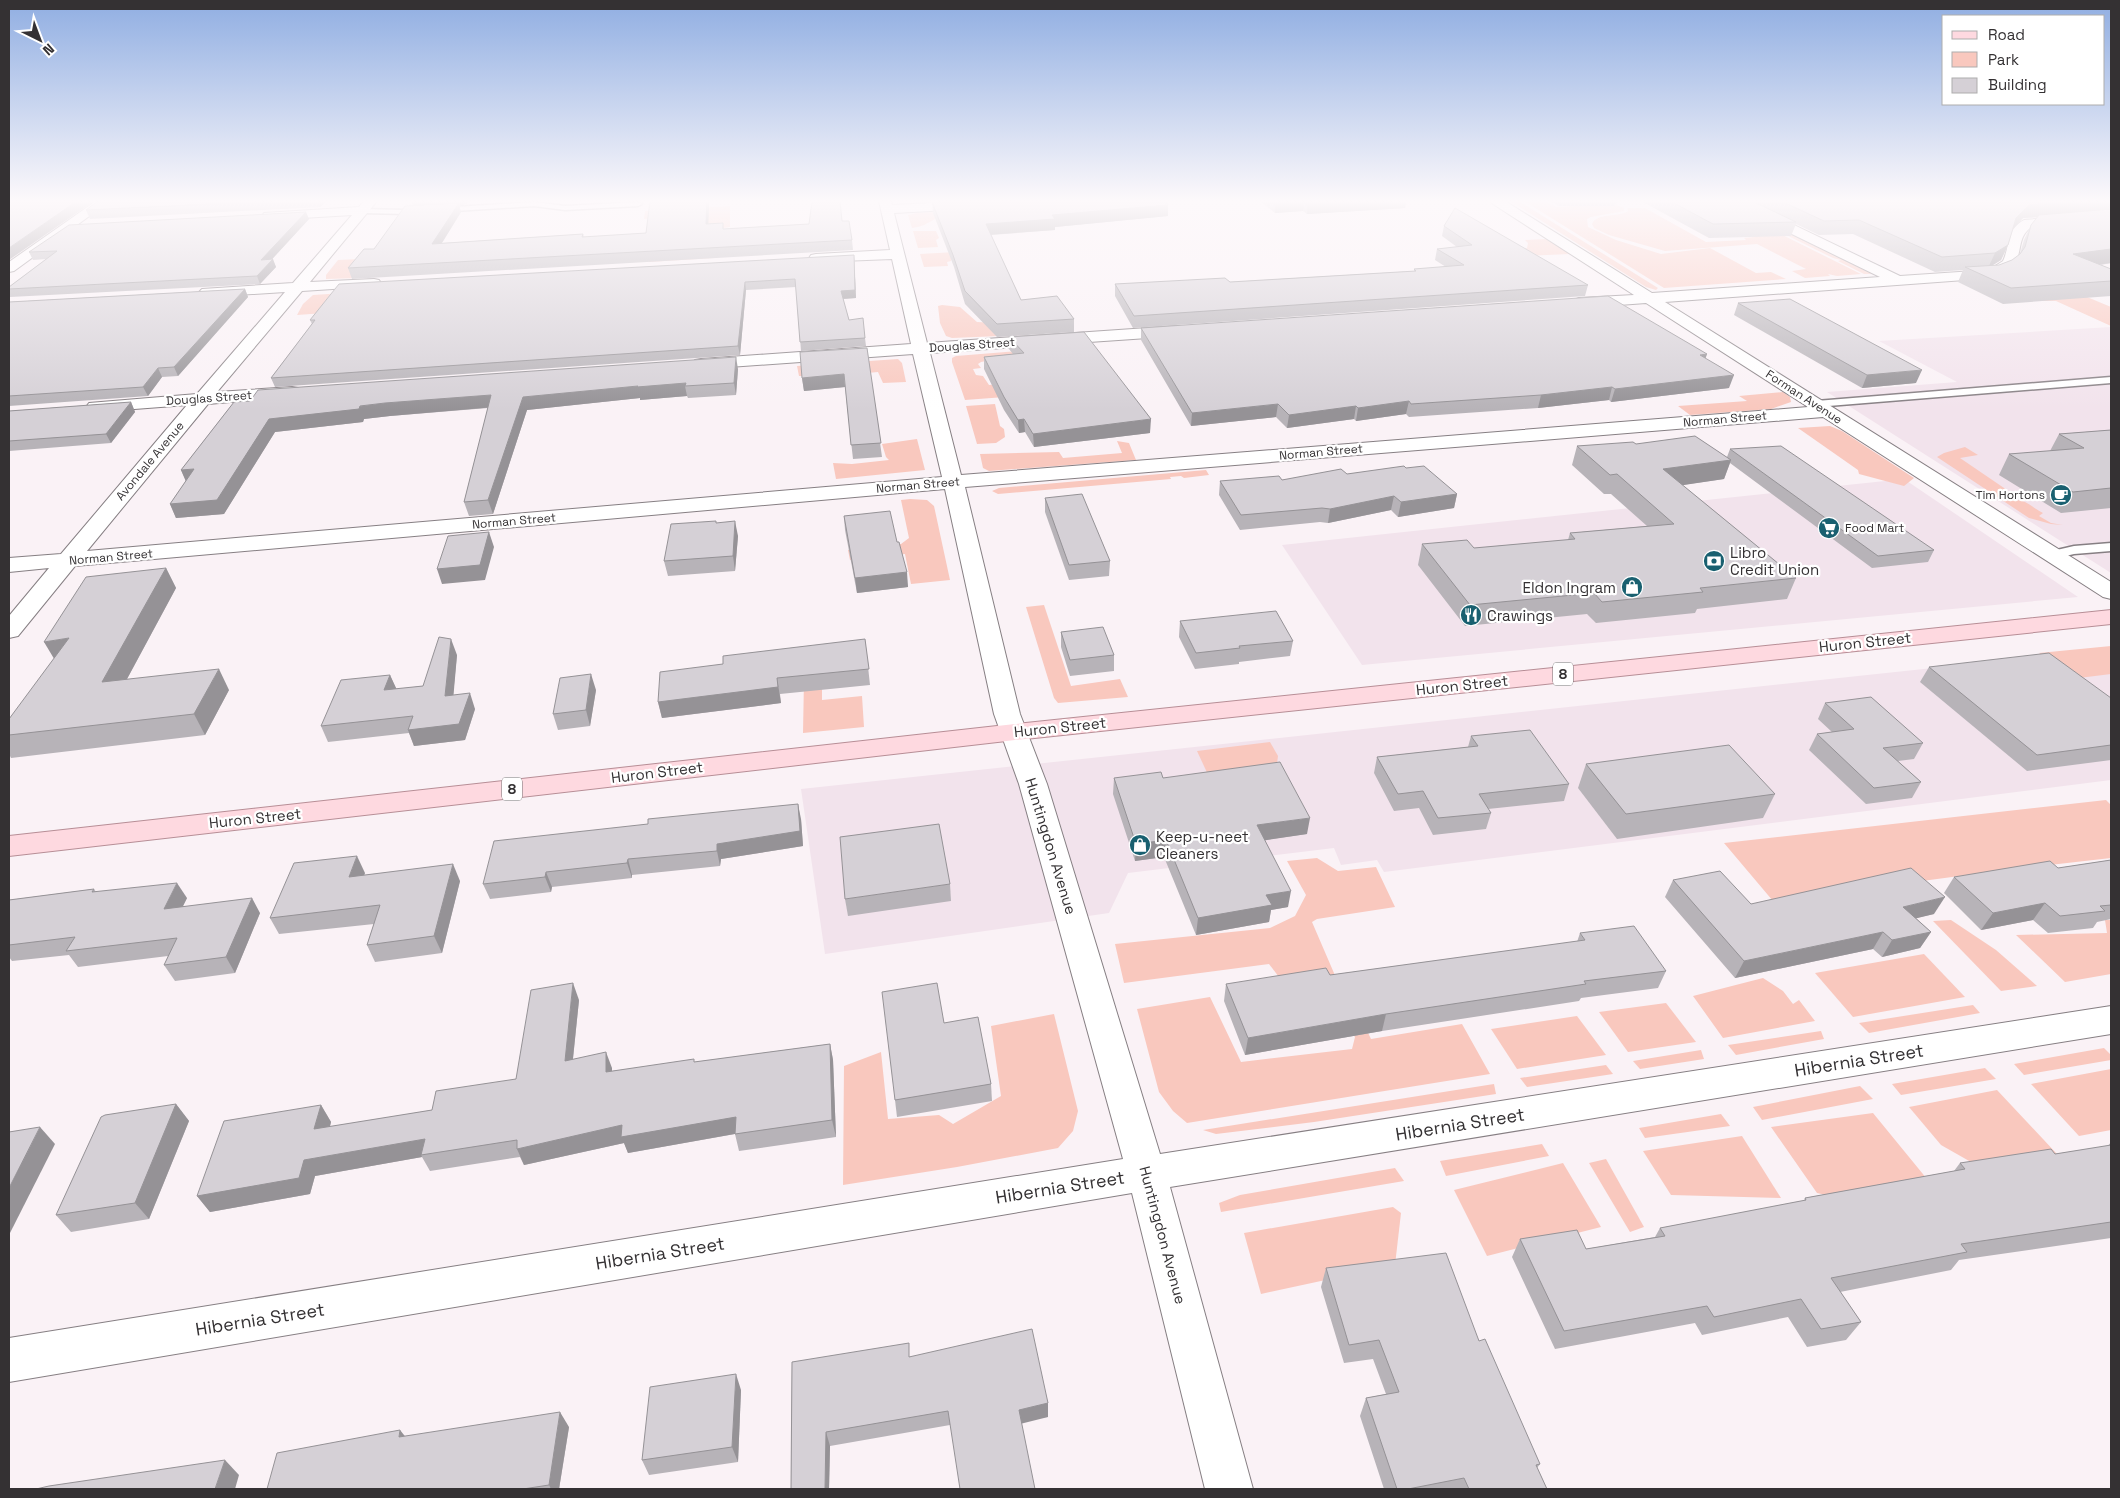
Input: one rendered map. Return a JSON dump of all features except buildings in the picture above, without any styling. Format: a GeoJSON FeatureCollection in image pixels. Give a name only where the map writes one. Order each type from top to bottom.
{"type":"FeatureCollection","features":[{"type":"Feature","properties":{"kind":"main road","name":"Huron Street"},"geometry":{"type":"LineString","coordinates":[[9,846],[1015,732],[2111,617]]}},
{"type":"Feature","properties":{"kind":"street","name":"Avondale Avenue"},"geometry":{"type":"LineString","coordinates":[[9,631],[202,399],[313,271]]}},
{"type":"Feature","properties":{"kind":"street","name":"Huntingdon Avenue"},"geometry":{"type":"LineString","coordinates":[[902,271],[949,470],[954,482],[956,499],[1007,714],[1033,784],[1148,1173],[1229,1489]]}},
{"type":"Feature","properties":{"kind":"street","name":"Forman Avenue"},"geometry":{"type":"LineString","coordinates":[[1607,271],[2111,592]]}},
{"type":"Feature","properties":{"kind":"street"},"geometry":{"type":"LineString","coordinates":[[1880,271],[1899,280]]}},
{"type":"Feature","properties":{"kind":"street"},"geometry":{"type":"LineString","coordinates":[[1568,304],[1992,274],[2002,271]]}},
{"type":"Feature","properties":{"kind":"street"},"geometry":{"type":"LineString","coordinates":[[190,293],[385,282]]}},
{"type":"Feature","properties":{"kind":"street","name":"Douglas Street"},"geometry":{"type":"LineString","coordinates":[[687,365],[1193,330]]}},
{"type":"Feature","properties":{"kind":"street","name":"Douglas Street"},"geometry":{"type":"LineString","coordinates":[[81,408],[312,391]]}},
{"type":"Feature","properties":{"kind":"street","name":"Norman Street"},"geometry":{"type":"LineString","coordinates":[[9,565],[1822,408]]}},
{"type":"Feature","properties":{"kind":"street","name":"Hibernia Street"},"geometry":{"type":"LineString","coordinates":[[9,1360],[1148,1173],[2111,1020]]}},
{"type":"Feature","properties":{"kind":"lane"},"geometry":{"type":"LineString","coordinates":[[1822,408],[2111,380]]}},
{"type":"Feature","properties":{"kind":"lane"},"geometry":{"type":"LineString","coordinates":[[2053,555],[2074,550],[2111,547]]}},
{"type":"Feature","properties":{"kind":"shaded area"},"geometry":{"type":"Polygon","coordinates":[[[2111,327],[2111,573],[1827,392],[1957,382],[1879,341],[2111,327]]]}},
{"type":"Feature","properties":{"kind":"shaded area"},"geometry":{"type":"Polygon","coordinates":[[[1904,479],[2078,597],[1362,665],[1282,545],[1904,479]]]}},
{"type":"Feature","properties":{"kind":"shaded area"},"geometry":{"type":"Polygon","coordinates":[[[2111,649],[2111,780],[1384,872],[1377,860],[1341,865],[1334,848],[1128,873],[1109,913],[825,954],[801,789],[2111,649]]]}},
{"type":"Feature","properties":{"kind":"green space"},"geometry":{"type":"Polygon","coordinates":[[[329,271],[359,271],[359,278],[326,279],[326,275],[329,271]]]}},
{"type":"Feature","properties":{"kind":"green space"},"geometry":{"type":"Polygon","coordinates":[[[1621,271],[1631,271],[1658,288],[1656,290],[1646,287],[1621,271]]]}},
{"type":"Feature","properties":{"kind":"green space"},"geometry":{"type":"Polygon","coordinates":[[[1636,271],[1752,271],[1756,273],[1771,272],[1786,279],[1664,288],[1636,271]]]}},
{"type":"Feature","properties":{"kind":"green space"},"geometry":{"type":"Polygon","coordinates":[[[1792,271],[1855,271],[1861,274],[1837,276],[1828,274],[1830,276],[1805,278],[1792,271]]]}},
{"type":"Feature","properties":{"kind":"green space"},"geometry":{"type":"Polygon","coordinates":[[[1858,271],[1866,271],[1872,274],[1864,274],[1858,271]]]}},
{"type":"Feature","properties":{"kind":"green space"},"geometry":{"type":"Polygon","coordinates":[[[2056,284],[2111,307],[2111,326],[2056,301],[2038,301],[2056,284]]]}},
{"type":"Feature","properties":{"kind":"green space"},"geometry":{"type":"Polygon","coordinates":[[[390,290],[325,313],[297,315],[303,304],[313,295],[390,290]]]}},
{"type":"Feature","properties":{"kind":"green space"},"geometry":{"type":"Polygon","coordinates":[[[938,306],[960,307],[977,322],[998,323],[1024,335],[952,338],[946,336],[940,323],[938,306]]]}},
{"type":"Feature","properties":{"kind":"green space"},"geometry":{"type":"Polygon","coordinates":[[[1053,348],[981,362],[978,364],[981,368],[973,369],[976,375],[983,376],[989,385],[1028,382],[1031,395],[965,400],[952,358],[956,356],[1053,348]]]}},
{"type":"Feature","properties":{"kind":"green space"},"geometry":{"type":"Polygon","coordinates":[[[898,359],[902,363],[906,382],[883,383],[878,372],[836,376],[799,376],[797,366],[898,359]]]}},
{"type":"Feature","properties":{"kind":"green space"},"geometry":{"type":"Polygon","coordinates":[[[1783,392],[1790,397],[1791,402],[1771,409],[1690,415],[1678,406],[1747,401],[1739,396],[1783,392]]]}},
{"type":"Feature","properties":{"kind":"green space"},"geometry":{"type":"Polygon","coordinates":[[[995,404],[1000,426],[1004,429],[1005,437],[996,443],[977,444],[966,406],[995,404]]]}},
{"type":"Feature","properties":{"kind":"green space"},"geometry":{"type":"Polygon","coordinates":[[[1830,426],[1842,431],[1914,478],[1904,486],[1859,474],[1858,470],[1798,428],[1830,426]]]}},
{"type":"Feature","properties":{"kind":"green space"},"geometry":{"type":"Polygon","coordinates":[[[917,439],[925,470],[836,479],[833,463],[852,464],[889,460],[886,457],[882,444],[917,439]]]}},
{"type":"Feature","properties":{"kind":"green space"},"geometry":{"type":"Polygon","coordinates":[[[1117,441],[1129,443],[1136,460],[989,471],[983,468],[980,454],[1059,452],[1063,458],[1122,453],[1117,441]]]}},
{"type":"Feature","properties":{"kind":"green space"},"geometry":{"type":"Polygon","coordinates":[[[1965,447],[1978,455],[1960,458],[2007,490],[2012,498],[2025,502],[2043,513],[2039,516],[2051,523],[2063,525],[2051,524],[2029,518],[1937,457],[1965,447]]]}},
{"type":"Feature","properties":{"kind":"green space"},"geometry":{"type":"Polygon","coordinates":[[[1206,470],[1209,475],[1184,478],[1181,476],[1170,477],[1171,479],[998,494],[992,491],[999,488],[1206,470]]]}},
{"type":"Feature","properties":{"kind":"green space"},"geometry":{"type":"Polygon","coordinates":[[[901,500],[927,500],[934,506],[950,580],[911,584],[905,554],[850,560],[848,550],[901,544],[909,538],[901,500]]]}},
{"type":"Feature","properties":{"kind":"green space"},"geometry":{"type":"Polygon","coordinates":[[[1044,605],[1071,686],[1120,679],[1128,697],[1058,703],[1054,698],[1026,607],[1044,605]]]}},
{"type":"Feature","properties":{"kind":"green space"},"geometry":{"type":"Polygon","coordinates":[[[2111,646],[2111,674],[2079,678],[2062,670],[2039,653],[2111,646]]]}},
{"type":"Feature","properties":{"kind":"green space"},"geometry":{"type":"Polygon","coordinates":[[[822,677],[822,700],[862,696],[864,727],[803,733],[804,679],[822,677]]]}},
{"type":"Feature","properties":{"kind":"green space"},"geometry":{"type":"Polygon","coordinates":[[[1270,742],[1278,756],[1276,771],[1210,779],[1197,751],[1270,742]]]}},
{"type":"Feature","properties":{"kind":"green space"},"geometry":{"type":"Polygon","coordinates":[[[2106,800],[2111,805],[2111,858],[1773,901],[1724,843],[2106,800]]]}},
{"type":"Feature","properties":{"kind":"green space"},"geometry":{"type":"Polygon","coordinates":[[[1317,858],[1338,871],[1376,867],[1395,907],[1317,919],[1312,922],[1343,994],[1350,995],[1371,1039],[1462,1024],[1490,1074],[1187,1123],[1173,1111],[1159,1092],[1137,1009],[1210,997],[1241,1062],[1352,1049],[1355,1037],[1349,1028],[1282,981],[1269,964],[1124,983],[1115,944],[1270,928],[1295,916],[1306,895],[1287,861],[1317,858]]]}},
{"type":"Feature","properties":{"kind":"green space"},"geometry":{"type":"Polygon","coordinates":[[[1951,920],[1996,950],[2037,986],[2001,991],[1933,921],[1951,920]]]}},
{"type":"Feature","properties":{"kind":"green space"},"geometry":{"type":"Polygon","coordinates":[[[2105,920],[2111,920],[2111,974],[2065,982],[2016,935],[2107,933],[2105,920]]]}},
{"type":"Feature","properties":{"kind":"green space"},"geometry":{"type":"Polygon","coordinates":[[[1924,954],[1965,997],[1853,1017],[1815,973],[1924,954]]]}},
{"type":"Feature","properties":{"kind":"green space"},"geometry":{"type":"Polygon","coordinates":[[[1763,978],[1783,991],[1793,1004],[1799,1000],[1815,1021],[1723,1038],[1693,996],[1763,978]]]}},
{"type":"Feature","properties":{"kind":"green space"},"geometry":{"type":"Polygon","coordinates":[[[1666,1003],[1696,1042],[1628,1052],[1599,1012],[1666,1003]]]}},
{"type":"Feature","properties":{"kind":"green space"},"geometry":{"type":"Polygon","coordinates":[[[1973,1005],[1980,1013],[1869,1033],[1859,1023],[1973,1005]]]}},
{"type":"Feature","properties":{"kind":"green space"},"geometry":{"type":"Polygon","coordinates":[[[1054,1014],[1078,1111],[1073,1131],[1058,1148],[957,1167],[843,1185],[844,1066],[881,1052],[888,1119],[939,1115],[953,1124],[1001,1096],[991,1026],[1054,1014]]]}},
{"type":"Feature","properties":{"kind":"green space"},"geometry":{"type":"Polygon","coordinates":[[[1577,1016],[1606,1055],[1517,1069],[1491,1029],[1577,1016]]]}},
{"type":"Feature","properties":{"kind":"green space"},"geometry":{"type":"Polygon","coordinates":[[[1821,1031],[1824,1039],[1736,1055],[1728,1045],[1821,1031]]]}},
{"type":"Feature","properties":{"kind":"green space"},"geometry":{"type":"Polygon","coordinates":[[[2104,1048],[2111,1055],[2111,1060],[2024,1075],[2014,1064],[2104,1048]]]}},
{"type":"Feature","properties":{"kind":"green space"},"geometry":{"type":"Polygon","coordinates":[[[1701,1050],[1704,1059],[1640,1069],[1633,1061],[1701,1050]]]}},
{"type":"Feature","properties":{"kind":"green space"},"geometry":{"type":"Polygon","coordinates":[[[1606,1065],[1613,1074],[1527,1087],[1520,1078],[1606,1065]]]}},
{"type":"Feature","properties":{"kind":"green space"},"geometry":{"type":"Polygon","coordinates":[[[1985,1068],[1996,1079],[1901,1095],[1892,1084],[1985,1068]]]}},
{"type":"Feature","properties":{"kind":"green space"},"geometry":{"type":"Polygon","coordinates":[[[2111,1069],[2111,1130],[2079,1136],[2031,1084],[2111,1069]]]}},
{"type":"Feature","properties":{"kind":"green space"},"geometry":{"type":"Polygon","coordinates":[[[1494,1084],[1496,1094],[1314,1122],[1216,1134],[1203,1130],[1494,1084]]]}},
{"type":"Feature","properties":{"kind":"green space"},"geometry":{"type":"Polygon","coordinates":[[[1860,1086],[1873,1099],[1762,1120],[1753,1107],[1860,1086]]]}},
{"type":"Feature","properties":{"kind":"green space"},"geometry":{"type":"Polygon","coordinates":[[[1997,1090],[2071,1169],[1985,1170],[1941,1145],[1909,1107],[1997,1090]]]}},
{"type":"Feature","properties":{"kind":"green space"},"geometry":{"type":"Polygon","coordinates":[[[1873,1113],[1981,1245],[1848,1200],[1817,1193],[1771,1127],[1873,1113]]]}},
{"type":"Feature","properties":{"kind":"green space"},"geometry":{"type":"Polygon","coordinates":[[[1721,1114],[1730,1126],[1645,1138],[1639,1128],[1721,1114]]]}},
{"type":"Feature","properties":{"kind":"green space"},"geometry":{"type":"Polygon","coordinates":[[[1742,1136],[1781,1198],[1671,1195],[1643,1151],[1742,1136]]]}},
{"type":"Feature","properties":{"kind":"green space"},"geometry":{"type":"Polygon","coordinates":[[[1542,1144],[1549,1156],[1446,1176],[1440,1161],[1542,1144]]]}},
{"type":"Feature","properties":{"kind":"green space"},"geometry":{"type":"Polygon","coordinates":[[[1606,1159],[1644,1227],[1630,1232],[1589,1163],[1606,1159]]]}},
{"type":"Feature","properties":{"kind":"green space"},"geometry":{"type":"Polygon","coordinates":[[[1563,1163],[1601,1227],[1487,1256],[1454,1190],[1563,1163]]]}},
{"type":"Feature","properties":{"kind":"green space"},"geometry":{"type":"Polygon","coordinates":[[[1395,1168],[1404,1181],[1221,1212],[1219,1203],[1240,1195],[1395,1168]]]}},
{"type":"Feature","properties":{"kind":"green space"},"geometry":{"type":"Polygon","coordinates":[[[1393,1207],[1401,1213],[1395,1265],[1261,1294],[1244,1233],[1393,1207]]]}},
{"type":"Feature","properties":{"kind":"place","name":"Tim Hortons"},"geometry":{"type":"Point","coordinates":[2061,495]}},
{"type":"Feature","properties":{"kind":"place","name":"Food Mart"},"geometry":{"type":"Point","coordinates":[1829,528]}},
{"type":"Feature","properties":{"kind":"place","name":"Libro Credit Union"},"geometry":{"type":"Point","coordinates":[1714,561]}},
{"type":"Feature","properties":{"kind":"place","name":"Eldon Ingram"},"geometry":{"type":"Point","coordinates":[1632,587]}},
{"type":"Feature","properties":{"kind":"place","name":"Crawings"},"geometry":{"type":"Point","coordinates":[1471,615]}},
{"type":"Feature","properties":{"kind":"place","name":"Keep-u-neet Cleaners"},"geometry":{"type":"Point","coordinates":[1140,845]}}]}
